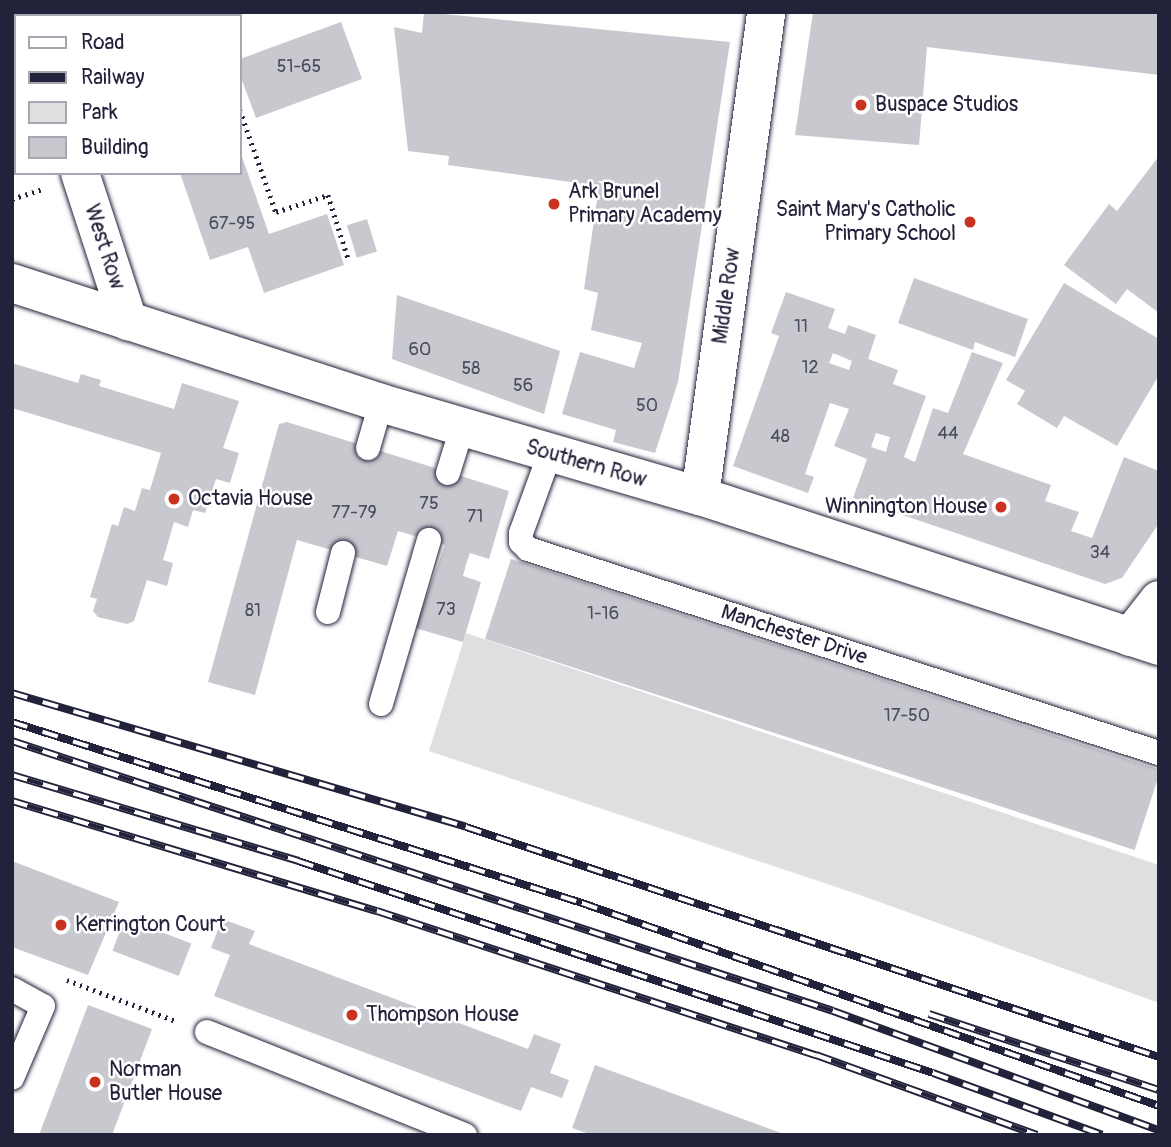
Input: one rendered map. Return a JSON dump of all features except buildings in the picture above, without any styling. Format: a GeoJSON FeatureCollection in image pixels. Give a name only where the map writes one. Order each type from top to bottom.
{"type":"FeatureCollection","features":[{"type":"Feature","properties":{"kind":"street","name":"Middle Row"},"geometry":{"type":"LineString","coordinates":[[700,496],[766,12]]}},
{"type":"Feature","properties":{"kind":"street","name":"West Row"},"geometry":{"type":"LineString","coordinates":[[81,175],[128,321]]}},
{"type":"Feature","properties":{"kind":"street","name":"Southern Row"},"geometry":{"type":"LineString","coordinates":[[12,283],[380,403],[700,496],[1144,641]]}},
{"type":"Feature","properties":{"kind":"street"},"geometry":{"type":"LineString","coordinates":[[1144,641],[1159,600]]}},
{"type":"Feature","properties":{"kind":"lane"},"geometry":{"type":"LineString","coordinates":[[368,448],[380,403]]}},
{"type":"Feature","properties":{"kind":"lane"},"geometry":{"type":"LineString","coordinates":[[448,473],[462,428]]}},
{"type":"Feature","properties":{"kind":"lane","name":"Manchester Drive"},"geometry":{"type":"LineString","coordinates":[[550,453],[521,533],[521,542],[528,550],[1159,753]]}},
{"type":"Feature","properties":{"kind":"lane"},"geometry":{"type":"LineString","coordinates":[[380,704],[429,540]]}},
{"type":"Feature","properties":{"kind":"lane"},"geometry":{"type":"LineString","coordinates":[[328,612],[342,553]]}},
{"type":"Feature","properties":{"kind":"lane"},"geometry":{"type":"LineString","coordinates":[[12,989],[43,1006],[12,1077]]}},
{"type":"Feature","properties":{"kind":"lane"},"geometry":{"type":"LineString","coordinates":[[207,1032],[465,1135]]}},
{"type":"Feature","properties":{"kind":"path"},"geometry":{"type":"LineString","coordinates":[[242,116],[276,212],[328,195],[349,261]]}},
{"type":"Feature","properties":{"kind":"path"},"geometry":{"type":"LineString","coordinates":[[43,1006],[55,975],[207,1032]]}},
{"type":"Feature","properties":{"kind":"green space"},"geometry":{"type":"Polygon","coordinates":[[[466,633],[1159,865],[1159,1003],[860,895],[429,751],[466,633]]]}},
{"type":"Feature","properties":{"kind":"railway"},"geometry":{"type":"LineString","coordinates":[[12,693],[466,827],[1159,1057]]}},
{"type":"Feature","properties":{"kind":"railway"},"geometry":{"type":"LineString","coordinates":[[12,722],[582,903],[1159,1106]]}},
{"type":"Feature","properties":{"kind":"railway"},"geometry":{"type":"LineString","coordinates":[[12,741],[833,1011],[1159,1130]]}},
{"type":"Feature","properties":{"kind":"railway"},"geometry":{"type":"LineString","coordinates":[[12,775],[298,861],[933,1073],[1102,1135]]}},
{"type":"Feature","properties":{"kind":"railway"},"geometry":{"type":"LineString","coordinates":[[12,801],[377,911],[816,1055],[1037,1135]]}},
{"type":"Feature","properties":{"kind":"railway"},"geometry":{"type":"LineString","coordinates":[[929,1014],[1159,1090]]}},
{"type":"Feature","properties":{"kind":"place","name":"Buspace Studios"},"geometry":{"type":"Point","coordinates":[861,105]}},
{"type":"Feature","properties":{"kind":"place","name":"Ark Brunel Primary Academy"},"geometry":{"type":"Point","coordinates":[554,204]}},
{"type":"Feature","properties":{"kind":"place","name":"Saint Mary's Catholic Primary School"},"geometry":{"type":"Point","coordinates":[970,222]}},
{"type":"Feature","properties":{"kind":"place","name":"Octavia House"},"geometry":{"type":"Point","coordinates":[174,499]}},
{"type":"Feature","properties":{"kind":"place","name":"Winnington House"},"geometry":{"type":"Point","coordinates":[1001,507]}},
{"type":"Feature","properties":{"kind":"place","name":"Kerrington Court"},"geometry":{"type":"Point","coordinates":[61,925]}},
{"type":"Feature","properties":{"kind":"place","name":"Thompson House"},"geometry":{"type":"Point","coordinates":[352,1015]}},
{"type":"Feature","properties":{"kind":"place","name":"Norman Butler House"},"geometry":{"type":"Point","coordinates":[95,1082]}}]}
